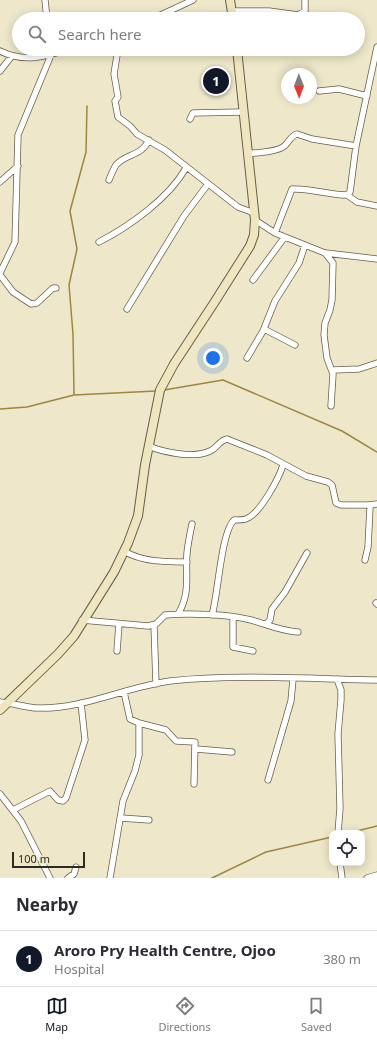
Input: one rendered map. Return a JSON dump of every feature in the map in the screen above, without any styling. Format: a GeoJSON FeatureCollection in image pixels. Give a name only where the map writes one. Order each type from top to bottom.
{"type":"FeatureCollection","features":[{"type":"Feature","properties":{"kind":"main road"},"geometry":{"type":"LineString","coordinates":[[230,0],[232,12]]}},
{"type":"Feature","properties":{"kind":"main road"},"geometry":{"type":"LineString","coordinates":[[0,710],[3,702],[58,654],[74,636],[82,620],[111,578],[138,516],[148,446],[160,390],[165,379],[246,252],[254,235],[255,216],[242,112],[238,56]]}},
{"type":"Feature","properties":{"kind":"street"},"geometry":{"type":"LineString","coordinates":[[45,0],[46,12]]}},
{"type":"Feature","properties":{"kind":"street"},"geometry":{"type":"LineString","coordinates":[[167,12],[193,0]]}},
{"type":"Feature","properties":{"kind":"street"},"geometry":{"type":"LineString","coordinates":[[303,12],[305,11],[305,0]]}},
{"type":"Feature","properties":{"kind":"street"},"geometry":{"type":"LineString","coordinates":[[234,12],[255,12]]}},
{"type":"Feature","properties":{"kind":"street"},"geometry":{"type":"LineString","coordinates":[[347,195],[350,192],[356,146],[377,47]]}},
{"type":"Feature","properties":{"kind":"street"},"geometry":{"type":"LineString","coordinates":[[0,51],[12,57],[24,58],[42,56]]}},
{"type":"Feature","properties":{"kind":"street"},"geometry":{"type":"LineString","coordinates":[[51,56],[18,135],[14,246],[0,274],[14,292],[31,304],[37,303],[53,288],[56,288]]}},
{"type":"Feature","properties":{"kind":"street"},"geometry":{"type":"LineString","coordinates":[[117,56],[114,74],[118,97],[115,101],[116,114],[137,134],[149,140],[238,206],[255,216],[275,233],[284,238],[325,253],[377,259]]}},
{"type":"Feature","properties":{"kind":"street"},"geometry":{"type":"LineString","coordinates":[[0,71],[12,57]]}},
{"type":"Feature","properties":{"kind":"street"},"geometry":{"type":"LineString","coordinates":[[319,91],[339,89],[367,96]]}},
{"type":"Feature","properties":{"kind":"street"},"geometry":{"type":"LineString","coordinates":[[190,119],[193,113],[197,112],[219,114],[242,112]]}},
{"type":"Feature","properties":{"kind":"street"},"geometry":{"type":"LineString","coordinates":[[247,154],[284,147],[293,135],[297,134],[312,139],[356,146]]}},
{"type":"Feature","properties":{"kind":"street"},"geometry":{"type":"LineString","coordinates":[[109,180],[117,164],[145,148],[149,140]]}},
{"type":"Feature","properties":{"kind":"street"},"geometry":{"type":"LineString","coordinates":[[0,182],[18,166]]}},
{"type":"Feature","properties":{"kind":"street"},"geometry":{"type":"LineString","coordinates":[[99,242],[140,216],[180,178],[186,168]]}},
{"type":"Feature","properties":{"kind":"street"},"geometry":{"type":"LineString","coordinates":[[127,309],[184,216],[208,184]]}},
{"type":"Feature","properties":{"kind":"street"},"geometry":{"type":"LineString","coordinates":[[275,233],[292,189],[347,195],[357,202],[377,206]]}},
{"type":"Feature","properties":{"kind":"street"},"geometry":{"type":"LineString","coordinates":[[253,280],[284,238]]}},
{"type":"Feature","properties":{"kind":"street"},"geometry":{"type":"LineString","coordinates":[[247,358],[264,329],[275,301],[299,263],[305,245]]}},
{"type":"Feature","properties":{"kind":"street"},"geometry":{"type":"LineString","coordinates":[[325,253],[330,258],[334,267],[331,305],[324,323],[324,335],[328,358],[333,370],[331,406]]}},
{"type":"Feature","properties":{"kind":"street"},"geometry":{"type":"LineString","coordinates":[[264,329],[295,345]]}},
{"type":"Feature","properties":{"kind":"street"},"geometry":{"type":"LineString","coordinates":[[333,370],[367,368],[377,363]]}},
{"type":"Feature","properties":{"kind":"street"},"geometry":{"type":"LineString","coordinates":[[148,446],[171,452],[195,454],[208,452],[222,440],[227,439],[267,455],[306,476],[328,482],[332,486],[336,503],[368,505],[377,504]]}},
{"type":"Feature","properties":{"kind":"street"},"geometry":{"type":"LineString","coordinates":[[212,615],[222,556],[230,526],[234,520],[248,518],[262,503],[280,476],[283,464]]}},
{"type":"Feature","properties":{"kind":"street"},"geometry":{"type":"LineString","coordinates":[[365,560],[369,530],[370,507],[368,505]]}},
{"type":"Feature","properties":{"kind":"street"},"geometry":{"type":"LineString","coordinates":[[178,614],[182,608],[188,584],[187,562],[192,524]]}},
{"type":"Feature","properties":{"kind":"street"},"geometry":{"type":"LineString","coordinates":[[124,551],[133,556],[148,560],[187,562]]}},
{"type":"Feature","properties":{"kind":"street"},"geometry":{"type":"LineString","coordinates":[[266,624],[270,620],[272,609],[285,592],[307,553]]}},
{"type":"Feature","properties":{"kind":"street"},"geometry":{"type":"LineString","coordinates":[[82,620],[119,624],[154,625],[165,615],[212,615],[249,619],[288,632],[298,632]]}},
{"type":"Feature","properties":{"kind":"street"},"geometry":{"type":"LineString","coordinates":[[233,617],[233,647],[253,652]]}},
{"type":"Feature","properties":{"kind":"street"},"geometry":{"type":"LineString","coordinates":[[118,651],[119,624]]}},
{"type":"Feature","properties":{"kind":"street"},"geometry":{"type":"LineString","coordinates":[[154,625],[156,684]]}},
{"type":"Feature","properties":{"kind":"street"},"geometry":{"type":"LineString","coordinates":[[3,702],[36,708],[81,703],[156,684],[193,679],[377,680]]}},
{"type":"Feature","properties":{"kind":"street"},"geometry":{"type":"LineString","coordinates":[[268,780],[291,701],[293,679]]}},
{"type":"Feature","properties":{"kind":"street"},"geometry":{"type":"LineString","coordinates":[[337,680],[341,695],[338,734],[340,808],[338,830]]}},
{"type":"Feature","properties":{"kind":"street"},"geometry":{"type":"LineString","coordinates":[[124,692],[130,719],[166,730],[176,741],[195,742],[194,784]]}},
{"type":"Feature","properties":{"kind":"street"},"geometry":{"type":"LineString","coordinates":[[13,810],[50,791],[58,800],[64,801],[66,798],[85,740],[81,703]]}},
{"type":"Feature","properties":{"kind":"street"},"geometry":{"type":"LineString","coordinates":[[110,878],[124,796],[135,771],[139,755],[139,723]]}},
{"type":"Feature","properties":{"kind":"street"},"geometry":{"type":"LineString","coordinates":[[196,748],[232,752]]}},
{"type":"Feature","properties":{"kind":"street"},"geometry":{"type":"LineString","coordinates":[[0,794],[13,810],[50,878]]}},
{"type":"Feature","properties":{"kind":"street"},"geometry":{"type":"LineString","coordinates":[[121,818],[149,820]]}},
{"type":"Feature","properties":{"kind":"street"},"geometry":{"type":"LineString","coordinates":[[340,866],[342,878]]}},
{"type":"Feature","properties":{"kind":"street"},"geometry":{"type":"LineString","coordinates":[[68,878],[74,874],[76,867]]}},
{"type":"Feature","properties":{"kind":"street"},"geometry":{"type":"LineString","coordinates":[[368,878],[377,875]]}},
{"type":"Feature","properties":{"kind":"waterway"},"geometry":{"type":"LineString","coordinates":[[74,394],[73,334],[69,285],[77,249],[70,211],[86,152],[87,106]]}},
{"type":"Feature","properties":{"kind":"waterway"},"geometry":{"type":"LineString","coordinates":[[164,390],[223,380],[342,431],[377,452]]}},
{"type":"Feature","properties":{"kind":"waterway"},"geometry":{"type":"LineString","coordinates":[[0,409],[27,407],[74,395],[156,391]]}},
{"type":"Feature","properties":{"kind":"waterway"},"geometry":{"type":"LineString","coordinates":[[361,830],[377,826]]}},
{"type":"Feature","properties":{"kind":"waterway"},"geometry":{"type":"LineString","coordinates":[[212,878],[266,852],[329,838]]}},
{"type":"Feature","properties":{"kind":"place","name":"Aroro Pry Health Centre, Ojoo"},"geometry":{"type":"Point","coordinates":[216,81]}}]}
